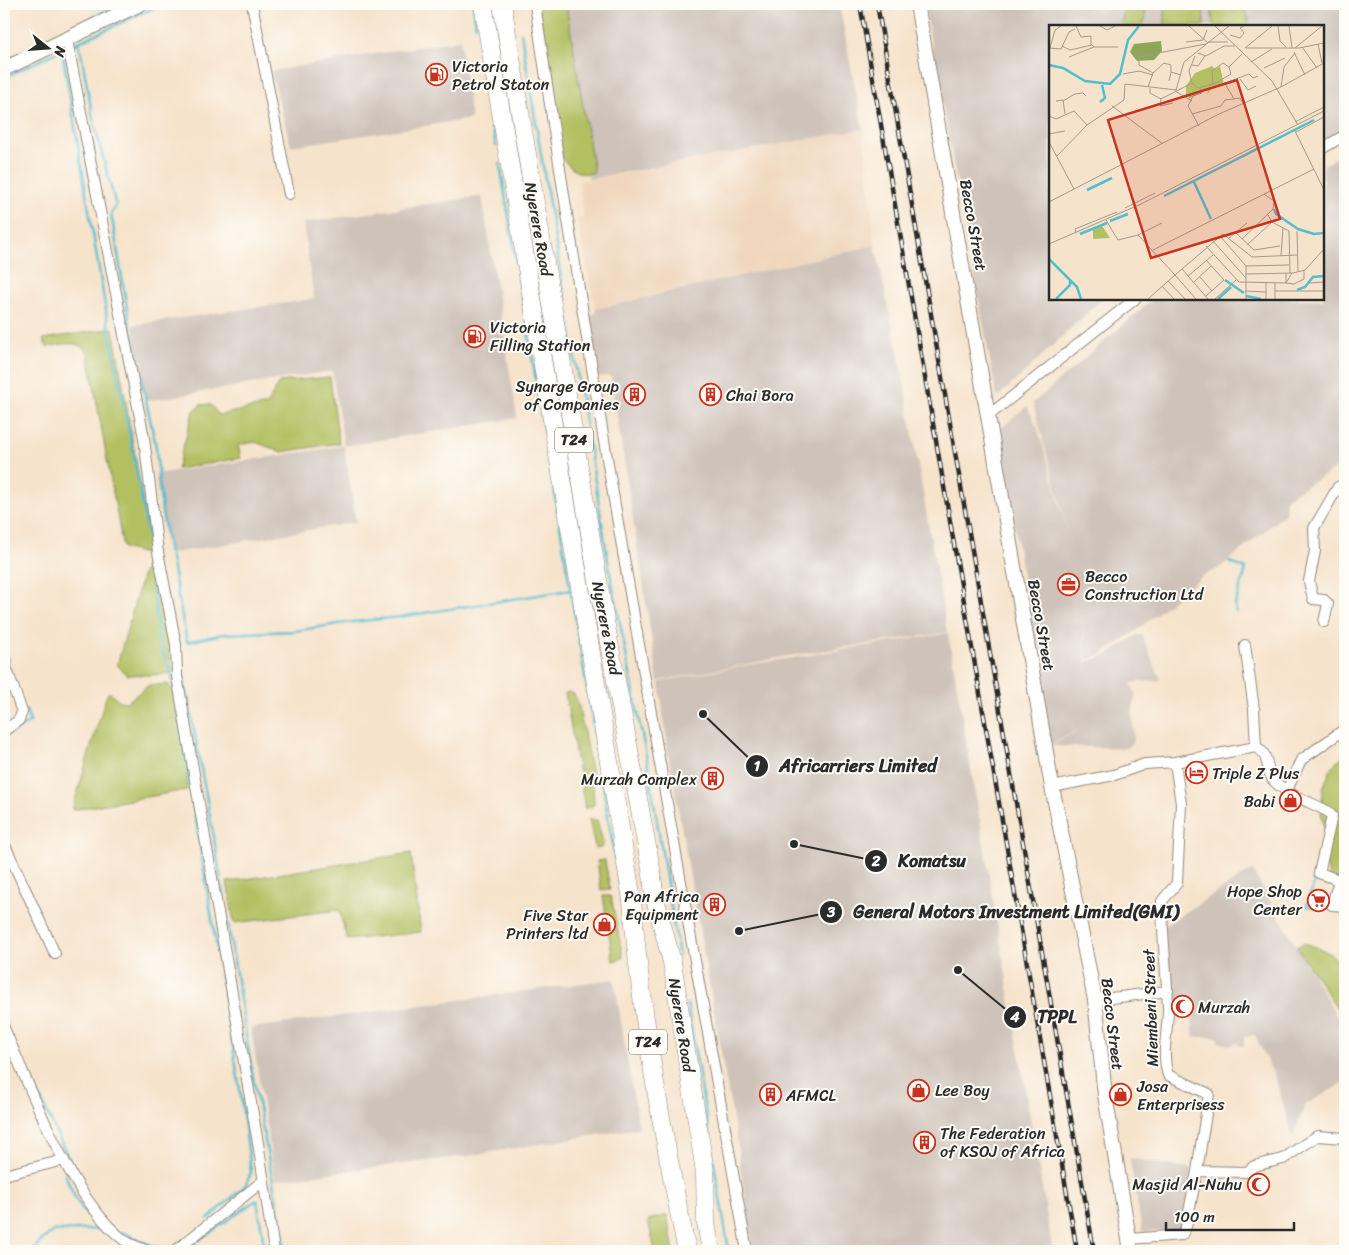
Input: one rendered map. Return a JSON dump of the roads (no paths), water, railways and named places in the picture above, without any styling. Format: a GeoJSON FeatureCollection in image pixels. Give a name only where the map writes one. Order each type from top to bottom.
{"type":"FeatureCollection","features":[{"type":"Feature","properties":{"kind":"highway","name":"Nyerere Road"},"geometry":{"type":"LineString","coordinates":[[483,4],[632,900],[637,972],[661,1123],[687,1251]]}},
{"type":"Feature","properties":{"kind":"highway","name":"Nyerere Road"},"geometry":{"type":"LineString","coordinates":[[502,4],[602,605],[647,845],[654,895],[672,962],[705,1172],[706,1223],[711,1251]]}},
{"type":"Feature","properties":{"kind":"street"},"geometry":{"type":"LineString","coordinates":[[4,69],[140,4]]}},
{"type":"Feature","properties":{"kind":"street"},"geometry":{"type":"LineString","coordinates":[[252,4],[289,194]]}},
{"type":"Feature","properties":{"kind":"street"},"geometry":{"type":"LineString","coordinates":[[535,4],[566,210],[667,804],[747,1251]]}},
{"type":"Feature","properties":{"kind":"street","name":"Becco Street"},"geometry":{"type":"LineString","coordinates":[[917,4],[1052,787],[1094,1000],[1105,1094],[1130,1245]]}},
{"type":"Feature","properties":{"kind":"street"},"geometry":{"type":"LineString","coordinates":[[67,40],[144,438],[158,552],[176,645],[177,676],[256,1130],[274,1251]]}},
{"type":"Feature","properties":{"kind":"street"},"geometry":{"type":"LineString","coordinates":[[1324,147],[1345,136]]}},
{"type":"Feature","properties":{"kind":"street"},"geometry":{"type":"LineString","coordinates":[[988,416],[1134,300]]}},
{"type":"Feature","properties":{"kind":"street"},"geometry":{"type":"LineString","coordinates":[[1324,622],[1328,604],[1324,600],[1313,599],[1309,581],[1315,551],[1314,528],[1338,487],[1345,486]]}},
{"type":"Feature","properties":{"kind":"street"},"geometry":{"type":"LineString","coordinates":[[1245,645],[1254,709],[1256,746],[1265,756],[1273,779],[1287,790],[1327,811],[1332,816],[1319,873],[1339,880],[1332,905],[1345,906]]}},
{"type":"Feature","properties":{"kind":"street"},"geometry":{"type":"LineString","coordinates":[[4,661],[6,674],[22,712],[19,720],[4,731]]}},
{"type":"Feature","properties":{"kind":"street"},"geometry":{"type":"LineString","coordinates":[[1287,790],[1301,760],[1345,729]]}},
{"type":"Feature","properties":{"kind":"street"},"geometry":{"type":"LineString","coordinates":[[1052,787],[1114,774],[1145,764],[1174,762],[1256,746]]}},
{"type":"Feature","properties":{"kind":"street","name":"Miembeni Street"},"geometry":{"type":"LineString","coordinates":[[1174,762],[1181,804],[1181,835],[1177,882],[1162,901],[1168,991],[1168,1016],[1164,1039],[1168,1075],[1208,1094],[1196,1171]]}},
{"type":"Feature","properties":{"kind":"street"},"geometry":{"type":"LineString","coordinates":[[4,843],[55,954]]}},
{"type":"Feature","properties":{"kind":"street"},"geometry":{"type":"LineString","coordinates":[[1094,1000],[1168,991]]}},
{"type":"Feature","properties":{"kind":"street"},"geometry":{"type":"LineString","coordinates":[[4,1028],[64,1160],[88,1200],[106,1223],[125,1240],[148,1251]]}},
{"type":"Feature","properties":{"kind":"street"},"geometry":{"type":"LineString","coordinates":[[1130,1245],[1178,1237],[1182,1234],[1186,1227],[1196,1171],[1247,1172],[1254,1166],[1283,1159],[1317,1136],[1345,1138]]}},
{"type":"Feature","properties":{"kind":"street"},"geometry":{"type":"LineString","coordinates":[[4,1174],[64,1160]]}},
{"type":"Feature","properties":{"kind":"street"},"geometry":{"type":"LineString","coordinates":[[175,1251],[263,1181]]}},
{"type":"Feature","properties":{"kind":"waterway"},"geometry":{"type":"LineString","coordinates":[[70,30],[117,4]]}},
{"type":"Feature","properties":{"kind":"waterway"},"geometry":{"type":"LineString","coordinates":[[70,46],[162,4]]}},
{"type":"Feature","properties":{"kind":"waterway"},"geometry":{"type":"LineString","coordinates":[[473,4],[476,26]]}},
{"type":"Feature","properties":{"kind":"waterway"},"geometry":{"type":"LineString","coordinates":[[521,33],[611,578],[647,760],[679,956]]}},
{"type":"Feature","properties":{"kind":"waterway"},"geometry":{"type":"LineString","coordinates":[[4,61],[45,42]]}},
{"type":"Feature","properties":{"kind":"waterway"},"geometry":{"type":"LineString","coordinates":[[79,42],[93,119],[116,206],[111,213],[130,325],[156,447],[162,512],[187,642],[223,634],[295,631],[399,617],[570,590]]}},
{"type":"Feature","properties":{"kind":"waterway"},"geometry":{"type":"LineString","coordinates":[[4,78],[63,49]]}},
{"type":"Feature","properties":{"kind":"waterway"},"geometry":{"type":"LineString","coordinates":[[62,50],[110,335],[150,549],[158,639],[172,676],[240,1090],[251,1172],[246,1185],[208,1219]]}},
{"type":"Feature","properties":{"kind":"waterway"},"geometry":{"type":"LineString","coordinates":[[480,55],[486,90]]}},
{"type":"Feature","properties":{"kind":"waterway"},"geometry":{"type":"LineString","coordinates":[[488,105],[496,146]]}},
{"type":"Feature","properties":{"kind":"waterway"},"geometry":{"type":"LineString","coordinates":[[500,164],[626,925]]}},
{"type":"Feature","properties":{"kind":"waterway"},"geometry":{"type":"LineString","coordinates":[[1229,562],[1246,569],[1235,605],[1236,612]]}},
{"type":"Feature","properties":{"kind":"waterway"},"geometry":{"type":"LineString","coordinates":[[4,650],[8,660]]}},
{"type":"Feature","properties":{"kind":"waterway"},"geometry":{"type":"LineString","coordinates":[[183,673],[213,832],[251,1066],[286,1251]]}},
{"type":"Feature","properties":{"kind":"waterway"},"geometry":{"type":"LineString","coordinates":[[4,737],[30,722],[26,710]]}},
{"type":"Feature","properties":{"kind":"waterway"},"geometry":{"type":"LineString","coordinates":[[1317,875],[1306,906],[1332,909]]}},
{"type":"Feature","properties":{"kind":"waterway"},"geometry":{"type":"LineString","coordinates":[[687,1004],[729,1251]]}},
{"type":"Feature","properties":{"kind":"waterway"},"geometry":{"type":"LineString","coordinates":[[4,1019],[7,1026]]}},
{"type":"Feature","properties":{"kind":"waterway"},"geometry":{"type":"LineString","coordinates":[[28,1072],[68,1157]]}},
{"type":"Feature","properties":{"kind":"waterway"},"geometry":{"type":"LineString","coordinates":[[65,1174],[84,1212],[105,1229]]}},
{"type":"Feature","properties":{"kind":"waterway"},"geometry":{"type":"LineString","coordinates":[[183,1251],[257,1200],[265,1251]]}},
{"type":"Feature","properties":{"kind":"waterway"},"geometry":{"type":"LineString","coordinates":[[33,1251],[53,1231],[104,1229]]}},
{"type":"Feature","properties":{"kind":"waterway"},"geometry":{"type":"LineString","coordinates":[[122,1232],[166,1251]]}},
{"type":"Feature","properties":{"kind":"waterway"},"geometry":{"type":"LineString","coordinates":[[167,1251],[173,1247]]}},
{"type":"Feature","properties":{"kind":"railway"},"geometry":{"type":"LineString","coordinates":[[860,4],[1077,1251]]}},
{"type":"Feature","properties":{"kind":"railway"},"geometry":{"type":"LineString","coordinates":[[877,4],[1094,1251]]}},
{"type":"Feature","properties":{"kind":"place","name":"Victoria Petrol Staton"},"geometry":{"type":"Point","coordinates":[436,75]}},
{"type":"Feature","properties":{"kind":"place","name":"Victoria Filling Station"},"geometry":{"type":"Point","coordinates":[474,336]}},
{"type":"Feature","properties":{"kind":"place","name":"Synarge Group of Companies"},"geometry":{"type":"Point","coordinates":[635,395]}},
{"type":"Feature","properties":{"kind":"place","name":"Chai Bora"},"geometry":{"type":"Point","coordinates":[710,395]}},
{"type":"Feature","properties":{"kind":"place","name":"Becco Construction Ltd"},"geometry":{"type":"Point","coordinates":[1069,585]}},
{"type":"Feature","properties":{"kind":"place","name":"Africarriers Limited"},"geometry":{"type":"Point","coordinates":[703,714]}},
{"type":"Feature","properties":{"kind":"place","name":"Triple Z Plus"},"geometry":{"type":"Point","coordinates":[1196,773]}},
{"type":"Feature","properties":{"kind":"place","name":"Murzah Complex"},"geometry":{"type":"Point","coordinates":[713,779]}},
{"type":"Feature","properties":{"kind":"place","name":"Babi"},"geometry":{"type":"Point","coordinates":[1291,801]}},
{"type":"Feature","properties":{"kind":"place","name":"Komatsu"},"geometry":{"type":"Point","coordinates":[794,844]}},
{"type":"Feature","properties":{"kind":"place","name":"Hope Shop Center"},"geometry":{"type":"Point","coordinates":[1318,900]}},
{"type":"Feature","properties":{"kind":"place","name":"Pan Africa Equipment"},"geometry":{"type":"Point","coordinates":[715,905]}},
{"type":"Feature","properties":{"kind":"place","name":"Five Star Printers ltd"},"geometry":{"type":"Point","coordinates":[604,924]}},
{"type":"Feature","properties":{"kind":"place","name":"General Motors Investment Limited(GMI)"},"geometry":{"type":"Point","coordinates":[739,931]}},
{"type":"Feature","properties":{"kind":"place","name":"TPPL"},"geometry":{"type":"Point","coordinates":[958,970]}},
{"type":"Feature","properties":{"kind":"place","name":"Murzah"},"geometry":{"type":"Point","coordinates":[1182,1007]}},
{"type":"Feature","properties":{"kind":"place","name":"Lee Boy"},"geometry":{"type":"Point","coordinates":[919,1090]}},
{"type":"Feature","properties":{"kind":"place","name":"AFMCL"},"geometry":{"type":"Point","coordinates":[770,1095]}},
{"type":"Feature","properties":{"kind":"place","name":"Josa Enterprisess"},"geometry":{"type":"Point","coordinates":[1121,1095]}},
{"type":"Feature","properties":{"kind":"place","name":"The Federation of KSOJ of Africa"},"geometry":{"type":"Point","coordinates":[924,1142]}},
{"type":"Feature","properties":{"kind":"place","name":"Masjid Al-Nuhu"},"geometry":{"type":"Point","coordinates":[1258,1184]}}]}
